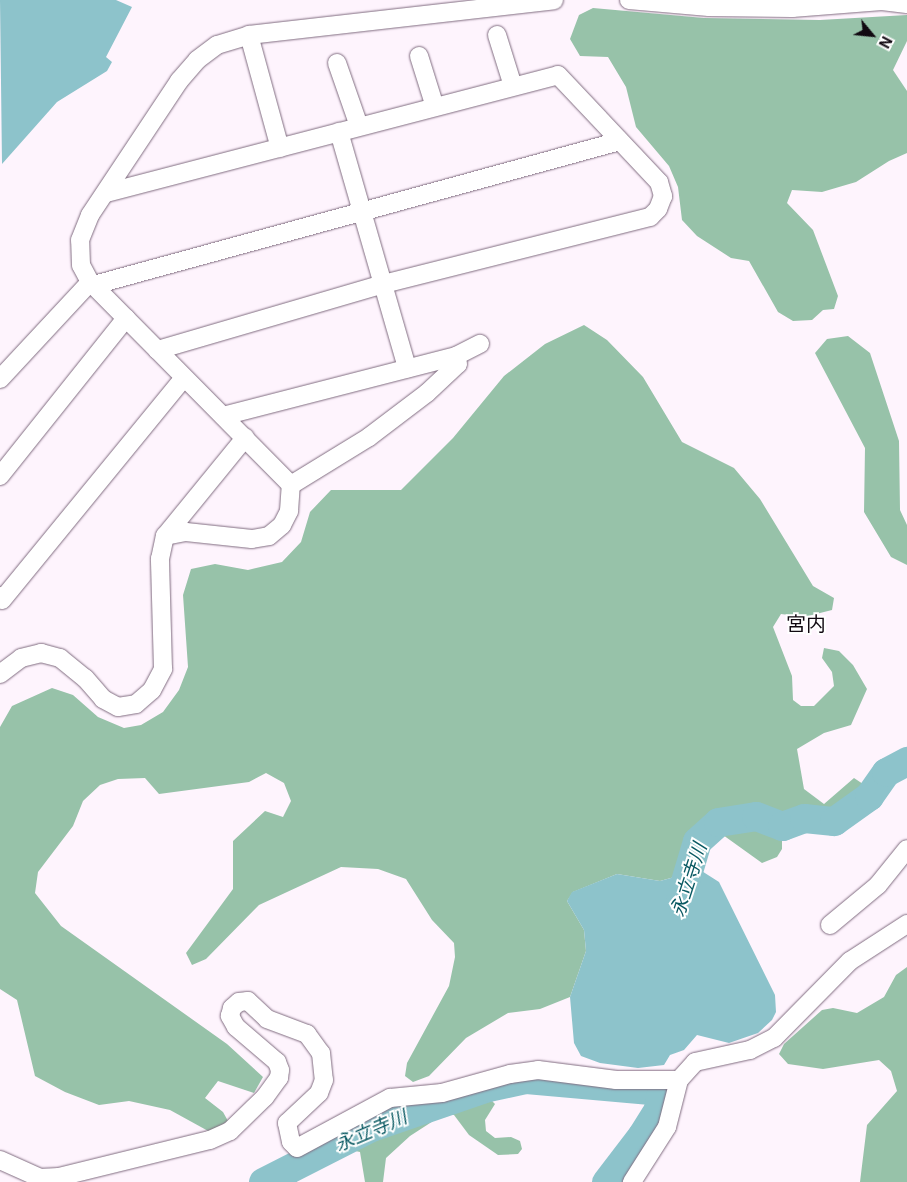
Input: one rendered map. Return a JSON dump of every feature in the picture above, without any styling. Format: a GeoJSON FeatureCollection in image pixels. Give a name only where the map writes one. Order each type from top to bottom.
{"type":"FeatureCollection","features":[{"type":"Feature","properties":{"kind":"street"},"geometry":{"type":"LineString","coordinates":[[165,536],[186,532],[252,539],[270,536],[282,525],[289,511],[291,485],[92,284],[81,265],[80,240],[90,215],[106,194],[178,81],[197,60],[217,45],[249,35],[554,0]]}},
{"type":"Feature","properties":{"kind":"street"},"geometry":{"type":"LineString","coordinates":[[629,0],[709,8],[792,8],[882,2],[907,4]]}},
{"type":"Feature","properties":{"kind":"street"},"geometry":{"type":"LineString","coordinates":[[249,35],[280,148]]}},
{"type":"Feature","properties":{"kind":"street"},"geometry":{"type":"LineString","coordinates":[[497,35],[513,86]]}},
{"type":"Feature","properties":{"kind":"street"},"geometry":{"type":"LineString","coordinates":[[419,56],[435,107]]}},
{"type":"Feature","properties":{"kind":"street"},"geometry":{"type":"LineString","coordinates":[[337,64],[359,126]]}},
{"type":"Feature","properties":{"kind":"street"},"geometry":{"type":"LineString","coordinates":[[106,194],[558,75],[659,182],[663,196],[658,208],[650,216],[380,285],[157,350]]}},
{"type":"Feature","properties":{"kind":"street"},"geometry":{"type":"LineString","coordinates":[[339,132],[380,285],[407,368]]}},
{"type":"Feature","properties":{"kind":"street"},"geometry":{"type":"LineString","coordinates":[[0,378],[92,284],[620,141]]}},
{"type":"Feature","properties":{"kind":"street"},"geometry":{"type":"LineString","coordinates":[[0,476],[126,318]]}},
{"type":"Feature","properties":{"kind":"street"},"geometry":{"type":"LineString","coordinates":[[223,416],[456,356],[480,344]]}},
{"type":"Feature","properties":{"kind":"street"},"geometry":{"type":"LineString","coordinates":[[291,485],[370,438],[427,393],[458,364],[456,356]]}},
{"type":"Feature","properties":{"kind":"street"},"geometry":{"type":"LineString","coordinates":[[0,596],[2,600],[184,378]]}},
{"type":"Feature","properties":{"kind":"street"},"geometry":{"type":"LineString","coordinates":[[0,674],[20,658],[41,653],[60,658],[85,678],[103,699],[118,707],[136,704],[152,690],[163,669],[160,559],[165,536],[245,438]]}},
{"type":"Feature","properties":{"kind":"street"},"geometry":{"type":"LineString","coordinates":[[830,925],[878,885],[907,849]]}},
{"type":"Feature","properties":{"kind":"street"},"geometry":{"type":"LineString","coordinates":[[632,1182],[667,1127],[680,1080],[694,1062],[750,1050],[774,1038],[850,961],[907,924]]}},
{"type":"Feature","properties":{"kind":"street"},"geometry":{"type":"LineString","coordinates":[[0,1160],[40,1178],[59,1177],[210,1140],[230,1131],[265,1097],[279,1078],[280,1070],[277,1062],[236,1028],[230,1016],[232,1008],[239,1002],[248,1001],[267,1019],[307,1034],[321,1053],[324,1080],[319,1093],[287,1124],[291,1142],[297,1148],[390,1098],[442,1093],[510,1074],[538,1070],[616,1080],[680,1080]]}},
{"type":"Feature","properties":{"kind":"green space"},"geometry":{"type":"Polygon","coordinates":[[[593,8],[704,18],[820,20],[907,15],[907,41],[893,70],[907,91],[907,153],[889,161],[856,182],[822,192],[792,190],[787,203],[813,230],[838,296],[834,309],[823,310],[812,320],[793,321],[778,312],[749,261],[731,258],[697,236],[682,220],[678,187],[669,166],[636,127],[626,87],[608,57],[580,56],[570,39],[579,15],[593,8]]]}},
{"type":"Feature","properties":{"kind":"green space"},"geometry":{"type":"Polygon","coordinates":[[[584,325],[607,340],[643,377],[682,442],[734,468],[760,499],[813,586],[834,598],[832,610],[804,617],[781,614],[773,627],[792,676],[793,700],[801,706],[814,706],[834,686],[832,672],[822,658],[824,648],[839,651],[853,665],[867,689],[851,725],[824,733],[797,749],[804,789],[824,804],[854,778],[863,784],[857,797],[832,818],[788,815],[782,823],[782,849],[777,857],[762,863],[716,830],[693,835],[678,876],[660,881],[617,874],[573,892],[567,901],[584,930],[586,951],[570,997],[540,1009],[508,1013],[466,1038],[429,1076],[413,1082],[405,1076],[407,1063],[449,986],[455,957],[454,943],[432,920],[406,879],[378,869],[341,867],[259,905],[206,959],[192,965],[186,953],[233,889],[233,841],[265,811],[283,817],[291,801],[284,783],[266,773],[249,782],[159,794],[145,778],[118,779],[100,785],[83,801],[73,826],[38,872],[35,893],[61,926],[227,1044],[263,1077],[254,1093],[218,1081],[205,1098],[223,1112],[228,1121],[210,1132],[170,1110],[129,1101],[99,1105],[65,1092],[35,1076],[17,1000],[0,989],[0,727],[12,706],[52,688],[73,695],[98,717],[124,728],[141,725],[163,712],[179,690],[188,667],[183,595],[191,569],[215,564],[248,570],[282,562],[301,542],[310,512],[331,490],[401,490],[453,438],[504,376],[545,344],[584,325]]]}},
{"type":"Feature","properties":{"kind":"green space"},"geometry":{"type":"Polygon","coordinates":[[[848,336],[870,353],[899,441],[900,510],[907,525],[907,565],[891,557],[864,512],[865,448],[815,353],[827,339],[848,336]]]}},
{"type":"Feature","properties":{"kind":"green space"},"geometry":{"type":"Polygon","coordinates":[[[907,967],[907,1182],[860,1182],[867,1125],[897,1091],[891,1071],[879,1060],[823,1069],[788,1064],[779,1054],[784,1044],[822,1010],[833,1008],[857,1013],[884,997],[896,975],[907,967]]]}},
{"type":"Feature","properties":{"kind":"green space"},"geometry":{"type":"Polygon","coordinates":[[[477,1093],[487,1096],[495,1104],[485,1120],[486,1131],[495,1138],[511,1137],[520,1141],[522,1149],[518,1154],[498,1155],[469,1135],[454,1115],[444,1114],[410,1136],[386,1158],[383,1182],[365,1182],[360,1152],[346,1149],[335,1157],[322,1160],[315,1155],[318,1147],[344,1130],[477,1093]]]}},
{"type":"Feature","properties":{"kind":"green space"},"geometry":{"type":"Polygon","coordinates":[[[288,1169],[297,1182],[265,1182],[272,1172],[288,1169]]]}},
{"type":"Feature","properties":{"kind":"water"},"geometry":{"type":"Polygon","coordinates":[[[0,0],[116,0],[132,7],[106,57],[112,62],[107,71],[57,102],[2,164],[0,0]]]}},
{"type":"Feature","properties":{"kind":"water"},"geometry":{"type":"Polygon","coordinates":[[[686,861],[719,882],[775,995],[776,1012],[772,1020],[758,1033],[729,1043],[697,1035],[684,1050],[670,1055],[664,1065],[638,1068],[600,1063],[581,1056],[574,1043],[570,997],[586,951],[584,930],[567,901],[572,892],[617,874],[660,881],[678,876],[686,861]]]}},
{"type":"Feature","properties":{"kind":"waterway","name":"永立寺川"},"geometry":{"type":"LineString","coordinates":[[680,898],[697,841],[718,822],[756,816],[782,826],[804,818],[834,821],[869,796],[886,772],[907,761]]}},
{"type":"Feature","properties":{"kind":"waterway","name":"永立寺川"},"geometry":{"type":"LineString","coordinates":[[263,1182],[371,1127],[488,1087],[526,1079],[661,1091]]}},
{"type":"Feature","properties":{"kind":"waterway"},"geometry":{"type":"LineString","coordinates":[[606,1182],[642,1135],[658,1109],[661,1092]]}},
{"type":"Feature","properties":{"kind":"district","name":"宮内"},"geometry":{"type":"Point","coordinates":[806,624]}}]}
